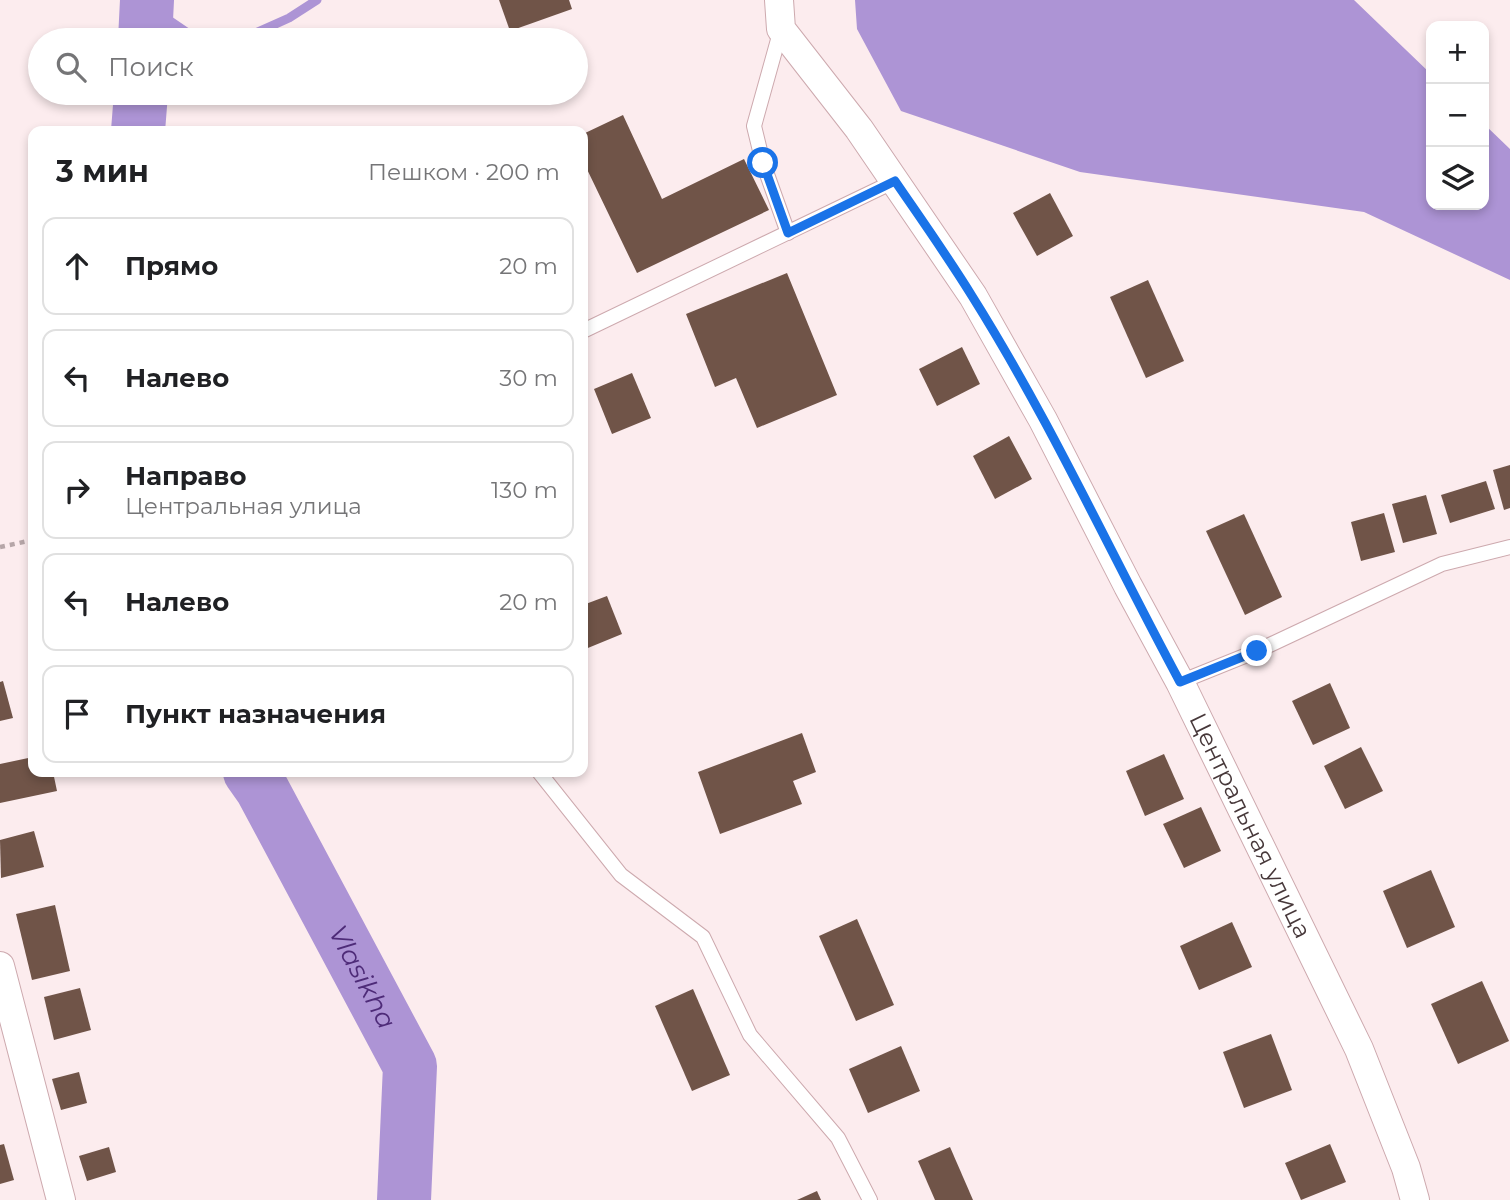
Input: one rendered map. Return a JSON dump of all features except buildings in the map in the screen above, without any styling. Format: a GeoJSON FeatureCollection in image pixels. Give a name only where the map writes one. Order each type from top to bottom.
{"type":"FeatureCollection","features":[{"type":"Feature","properties":{"kind":"street"},"geometry":{"type":"LineString","coordinates":[[779,0],[781,29]]}},
{"type":"Feature","properties":{"kind":"street","name":"Центральная улица"},"geometry":{"type":"LineString","coordinates":[[781,29],[859,129],[973,296],[1044,420],[1180,682],[1359,1049],[1406,1168],[1415,1200]]}},
{"type":"Feature","properties":{"kind":"street"},"geometry":{"type":"LineString","coordinates":[[0,966],[61,1200]]}},
{"type":"Feature","properties":{"kind":"lane"},"geometry":{"type":"LineString","coordinates":[[781,29],[754,126],[763,163],[788,233]]}},
{"type":"Feature","properties":{"kind":"lane"},"geometry":{"type":"LineString","coordinates":[[588,329],[895,181]]}},
{"type":"Feature","properties":{"kind":"lane"},"geometry":{"type":"LineString","coordinates":[[1180,682],[1257,651],[1443,564],[1510,547]]}},
{"type":"Feature","properties":{"kind":"lane"},"geometry":{"type":"LineString","coordinates":[[543,777],[621,875],[704,936],[750,1035],[838,1138],[870,1200]]}},
{"type":"Feature","properties":{"kind":"path"},"geometry":{"type":"LineString","coordinates":[[0,547],[28,541]]}},
{"type":"Feature","properties":{"kind":"shaded area"},"geometry":{"type":"Polygon","coordinates":[[[855,0],[1354,0],[1426,69],[1426,210],[1489,210],[1489,129],[1510,149],[1510,280],[1364,212],[1080,172],[901,111],[857,29],[855,0]]]}},
{"type":"Feature","properties":{"kind":"waterway","name":"Vlasikha"},"geometry":{"type":"LineString","coordinates":[[146,28],[147,0]]}},
{"type":"Feature","properties":{"kind":"waterway"},"geometry":{"type":"LineString","coordinates":[[267,28],[289,18],[317,0]]}},
{"type":"Feature","properties":{"kind":"waterway"},"geometry":{"type":"LineString","coordinates":[[148,6],[180,28]]}},
{"type":"Feature","properties":{"kind":"waterway","name":"Vlasikha"},"geometry":{"type":"LineString","coordinates":[[138,126],[140,105]]}},
{"type":"Feature","properties":{"kind":"waterway","name":"Vlasikha"},"geometry":{"type":"LineString","coordinates":[[254,777],[410,1066],[404,1200]]}},
{"type":"Feature","properties":{"kind":"route"},"geometry":{"type":"LineString","coordinates":[[763,163],[788,233],[895,181],[973,296],[1044,420],[1180,682],[1257,651]]}}]}
